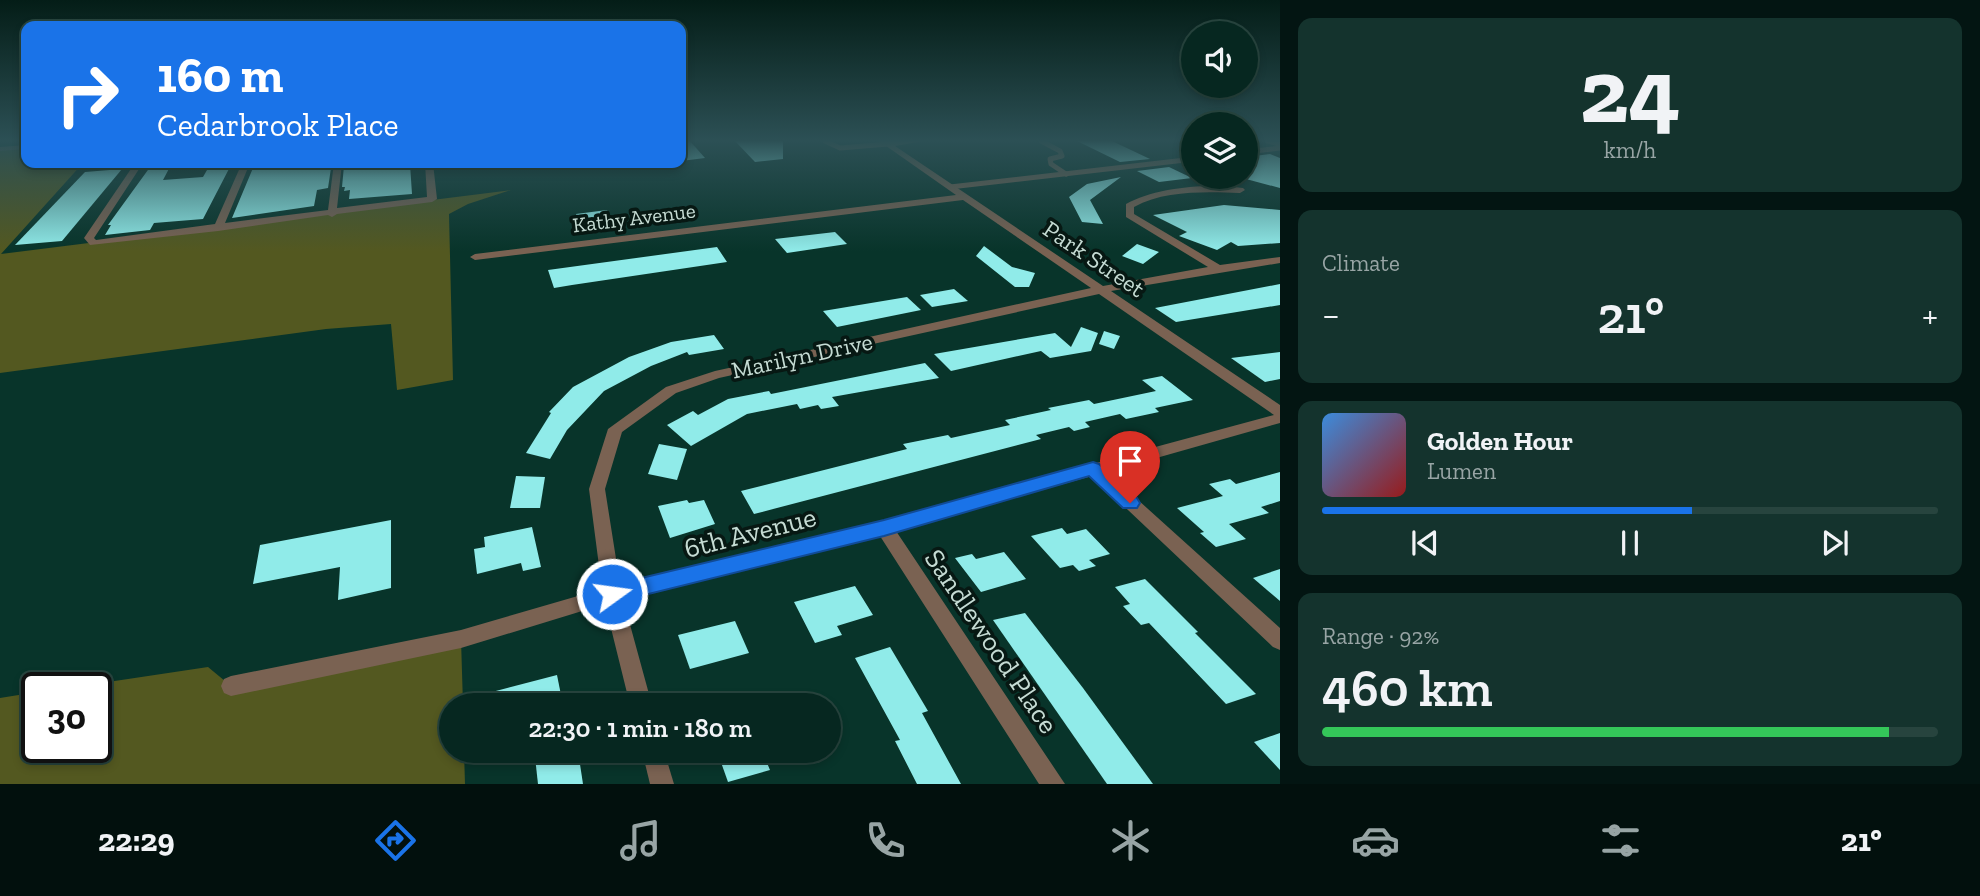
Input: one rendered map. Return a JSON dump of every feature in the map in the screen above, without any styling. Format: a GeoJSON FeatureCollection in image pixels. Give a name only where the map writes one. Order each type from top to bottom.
{"type":"FeatureCollection","features":[{"type":"Feature","properties":{"kind":"street"},"geometry":{"type":"LineString","coordinates":[[129,178],[89,239],[94,243],[332,214],[432,198],[430,178]]}},
{"type":"Feature","properties":{"kind":"street"},"geometry":{"type":"LineString","coordinates":[[218,228],[240,178]]}},
{"type":"Feature","properties":{"kind":"street"},"geometry":{"type":"LineString","coordinates":[[332,214],[336,178]]}},
{"type":"Feature","properties":{"kind":"street","name":"Park Street"},"geometry":{"type":"LineString","coordinates":[[936,178],[1280,412]]}},
{"type":"Feature","properties":{"kind":"street"},"geometry":{"type":"LineString","coordinates":[[1217,268],[1143,226],[1129,215],[1129,206],[1151,198],[1214,189],[1240,190]]}},
{"type":"Feature","properties":{"kind":"street","name":"Kathy Avenue"},"geometry":{"type":"LineString","coordinates":[[475,257],[964,197]]}},
{"type":"Feature","properties":{"kind":"street","name":"Marilyn Drive"},"geometry":{"type":"LineString","coordinates":[[638,693],[612,594],[597,489],[615,429],[671,390],[715,374],[1102,291],[1217,268],[1280,260]]}},
{"type":"Feature","properties":{"kind":"street","name":"6th Avenue"},"geometry":{"type":"LineString","coordinates":[[231,686],[461,639],[612,594],[884,528],[1280,418]]}},
{"type":"Feature","properties":{"kind":"street"},"geometry":{"type":"LineString","coordinates":[[1093,468],[1280,641]]}},
{"type":"Feature","properties":{"kind":"street","name":"Sandlewood Place"},"geometry":{"type":"LineString","coordinates":[[884,528],[1053,784]]}},
{"type":"Feature","properties":{"kind":"street"},"geometry":{"type":"LineString","coordinates":[[656,763],[662,784]]}},
{"type":"Feature","properties":{"kind":"lane"},"geometry":{"type":"LineString","coordinates":[[950,187],[1034,178]]}},
{"type":"Feature","properties":{"kind":"green space"},"geometry":{"type":"Polygon","coordinates":[[[0,178],[70,178],[1,254],[511,190],[468,204],[449,214],[453,380],[397,390],[391,324],[326,329],[0,373],[0,178]]]}},
{"type":"Feature","properties":{"kind":"green space"},"geometry":{"type":"Polygon","coordinates":[[[461,639],[463,693],[439,693],[439,763],[464,763],[465,784],[0,784],[0,698],[21,695],[21,763],[112,763],[112,681],[208,667],[231,686],[461,639]]]}},
{"type":"Feature","properties":{"kind":"building"},"geometry":{"type":"Polygon","coordinates":[[[80,178],[115,178],[62,241],[15,245],[80,178]]]}},
{"type":"Feature","properties":{"kind":"building"},"geometry":{"type":"Polygon","coordinates":[[[142,178],[164,178],[163,180],[224,178],[203,219],[154,223],[150,230],[105,235],[111,225],[108,225],[142,178]]]}},
{"type":"Feature","properties":{"kind":"building"},"geometry":{"type":"Polygon","coordinates":[[[249,178],[330,178],[328,188],[317,190],[314,206],[232,218],[249,178]]]}},
{"type":"Feature","properties":{"kind":"building"},"geometry":{"type":"Polygon","coordinates":[[[343,178],[411,178],[412,194],[349,199],[350,190],[344,191],[345,187],[342,187],[343,178]]]}},
{"type":"Feature","properties":{"kind":"building"},"geometry":{"type":"Polygon","coordinates":[[[1120,178],[1090,200],[1103,224],[1082,222],[1069,197],[1087,184],[1120,178]]]}},
{"type":"Feature","properties":{"kind":"building"},"geometry":{"type":"Polygon","coordinates":[[[1150,178],[1181,178],[1159,182],[1150,178]]]}},
{"type":"Feature","properties":{"kind":"building"},"geometry":{"type":"Polygon","coordinates":[[[1258,178],[1280,178],[1280,188],[1258,182],[1258,178]]]}},
{"type":"Feature","properties":{"kind":"building"},"geometry":{"type":"Polygon","coordinates":[[[1224,205],[1280,210],[1280,243],[1238,246],[1231,242],[1217,250],[1179,236],[1187,232],[1153,215],[1224,205]]]}},
{"type":"Feature","properties":{"kind":"building"},"geometry":{"type":"Polygon","coordinates":[[[607,210],[614,224],[582,228],[576,214],[607,210]]]}},
{"type":"Feature","properties":{"kind":"building"},"geometry":{"type":"Polygon","coordinates":[[[835,232],[847,244],[787,253],[775,239],[835,232]]]}},
{"type":"Feature","properties":{"kind":"building"},"geometry":{"type":"Polygon","coordinates":[[[1137,244],[1159,252],[1143,264],[1122,256],[1137,244]]]}},
{"type":"Feature","properties":{"kind":"building"},"geometry":{"type":"Polygon","coordinates":[[[984,246],[1012,267],[1035,273],[1029,287],[1015,287],[976,256],[984,246]]]}},
{"type":"Feature","properties":{"kind":"building"},"geometry":{"type":"Polygon","coordinates":[[[717,247],[727,262],[554,288],[548,270],[717,247]]]}},
{"type":"Feature","properties":{"kind":"building"},"geometry":{"type":"Polygon","coordinates":[[[1280,284],[1280,305],[1176,322],[1155,308],[1280,284]]]}},
{"type":"Feature","properties":{"kind":"building"},"geometry":{"type":"Polygon","coordinates":[[[954,289],[968,301],[932,307],[920,295],[954,289]]]}},
{"type":"Feature","properties":{"kind":"building"},"geometry":{"type":"Polygon","coordinates":[[[907,297],[921,310],[837,327],[823,311],[907,297]]]}},
{"type":"Feature","properties":{"kind":"building"},"geometry":{"type":"Polygon","coordinates":[[[1081,327],[1098,333],[1091,351],[1050,358],[1041,351],[951,371],[934,354],[1055,333],[1071,347],[1081,327]]]}},
{"type":"Feature","properties":{"kind":"building"},"geometry":{"type":"Polygon","coordinates":[[[1104,331],[1120,336],[1114,349],[1099,344],[1104,331]]]}},
{"type":"Feature","properties":{"kind":"building"},"geometry":{"type":"Polygon","coordinates":[[[714,335],[724,349],[689,355],[687,352],[651,366],[604,391],[567,430],[550,459],[526,453],[551,413],[549,412],[573,387],[629,357],[671,342],[714,335]]]}},
{"type":"Feature","properties":{"kind":"building"},"geometry":{"type":"Polygon","coordinates":[[[1280,352],[1280,379],[1265,382],[1231,358],[1280,352]]]}},
{"type":"Feature","properties":{"kind":"building"},"geometry":{"type":"Polygon","coordinates":[[[925,363],[939,378],[832,397],[839,406],[821,409],[818,405],[800,409],[797,404],[747,414],[691,446],[667,425],[693,411],[698,415],[728,399],[769,391],[771,394],[925,363]]]}},
{"type":"Feature","properties":{"kind":"building"},"geometry":{"type":"Polygon","coordinates":[[[1162,376],[1193,400],[1155,408],[1159,412],[1126,419],[1120,414],[1085,422],[1090,427],[1074,431],[1069,427],[1036,435],[1041,439],[754,514],[741,491],[907,449],[903,444],[948,435],[951,438],[1010,425],[1005,420],[1051,410],[1048,408],[1089,400],[1094,404],[1156,391],[1142,380],[1162,376]]]}},
{"type":"Feature","properties":{"kind":"building"},"geometry":{"type":"Polygon","coordinates":[[[659,444],[687,449],[677,480],[648,474],[659,444]]]}},
{"type":"Feature","properties":{"kind":"building"},"geometry":{"type":"Polygon","coordinates":[[[1280,472],[1280,501],[1261,507],[1269,513],[1229,524],[1246,539],[1216,547],[1200,533],[1204,532],[1177,508],[1223,496],[1209,484],[1230,479],[1236,484],[1280,472]]]}},
{"type":"Feature","properties":{"kind":"building"},"geometry":{"type":"Polygon","coordinates":[[[516,476],[545,477],[540,508],[510,508],[516,476]]]}},
{"type":"Feature","properties":{"kind":"building"},"geometry":{"type":"Polygon","coordinates":[[[687,500],[689,503],[704,500],[715,524],[670,538],[658,506],[687,500]]]}},
{"type":"Feature","properties":{"kind":"building"},"geometry":{"type":"Polygon","coordinates":[[[391,520],[391,588],[338,600],[340,567],[253,584],[260,545],[391,520]]]}},
{"type":"Feature","properties":{"kind":"building"},"geometry":{"type":"Polygon","coordinates":[[[532,527],[541,567],[523,571],[521,563],[477,574],[474,549],[485,547],[484,537],[532,527]]]}},
{"type":"Feature","properties":{"kind":"building"},"geometry":{"type":"Polygon","coordinates":[[[1062,528],[1067,534],[1086,529],[1110,554],[1089,560],[1096,566],[1079,571],[1073,565],[1060,568],[1031,536],[1062,528]]]}},
{"type":"Feature","properties":{"kind":"building"},"geometry":{"type":"Polygon","coordinates":[[[1004,552],[1026,579],[981,592],[955,558],[972,554],[976,559],[1004,552]]]}},
{"type":"Feature","properties":{"kind":"building"},"geometry":{"type":"Polygon","coordinates":[[[1280,569],[1280,601],[1253,578],[1280,569]]]}},
{"type":"Feature","properties":{"kind":"building"},"geometry":{"type":"Polygon","coordinates":[[[1145,579],[1256,694],[1226,704],[1149,623],[1141,625],[1123,606],[1130,604],[1115,587],[1145,579]]]}},
{"type":"Feature","properties":{"kind":"building"},"geometry":{"type":"Polygon","coordinates":[[[855,586],[873,615],[837,626],[842,635],[815,643],[794,602],[855,586]]]}},
{"type":"Feature","properties":{"kind":"building"},"geometry":{"type":"Polygon","coordinates":[[[1025,613],[1153,784],[1107,784],[993,620],[1025,613]]]}},
{"type":"Feature","properties":{"kind":"building"},"geometry":{"type":"Polygon","coordinates":[[[735,621],[749,653],[690,669],[678,635],[735,621]]]}},
{"type":"Feature","properties":{"kind":"building"},"geometry":{"type":"Polygon","coordinates":[[[890,647],[928,711],[922,713],[961,784],[917,784],[895,741],[900,740],[855,658],[890,647]]]}},
{"type":"Feature","properties":{"kind":"building"},"geometry":{"type":"Polygon","coordinates":[[[557,675],[561,693],[492,693],[557,675]]]}},
{"type":"Feature","properties":{"kind":"building"},"geometry":{"type":"Polygon","coordinates":[[[1280,733],[1280,770],[1254,742],[1280,733]]]}},
{"type":"Feature","properties":{"kind":"building"},"geometry":{"type":"Polygon","coordinates":[[[536,763],[580,763],[583,784],[538,784],[536,763]]]}},
{"type":"Feature","properties":{"kind":"building"},"geometry":{"type":"Polygon","coordinates":[[[721,763],[767,763],[770,770],[728,782],[721,763]]]}},
{"type":"Feature","properties":{"kind":"route"},"geometry":{"type":"LineString","coordinates":[[612,594],[884,528],[1093,468],[1130,503]]}}]}
